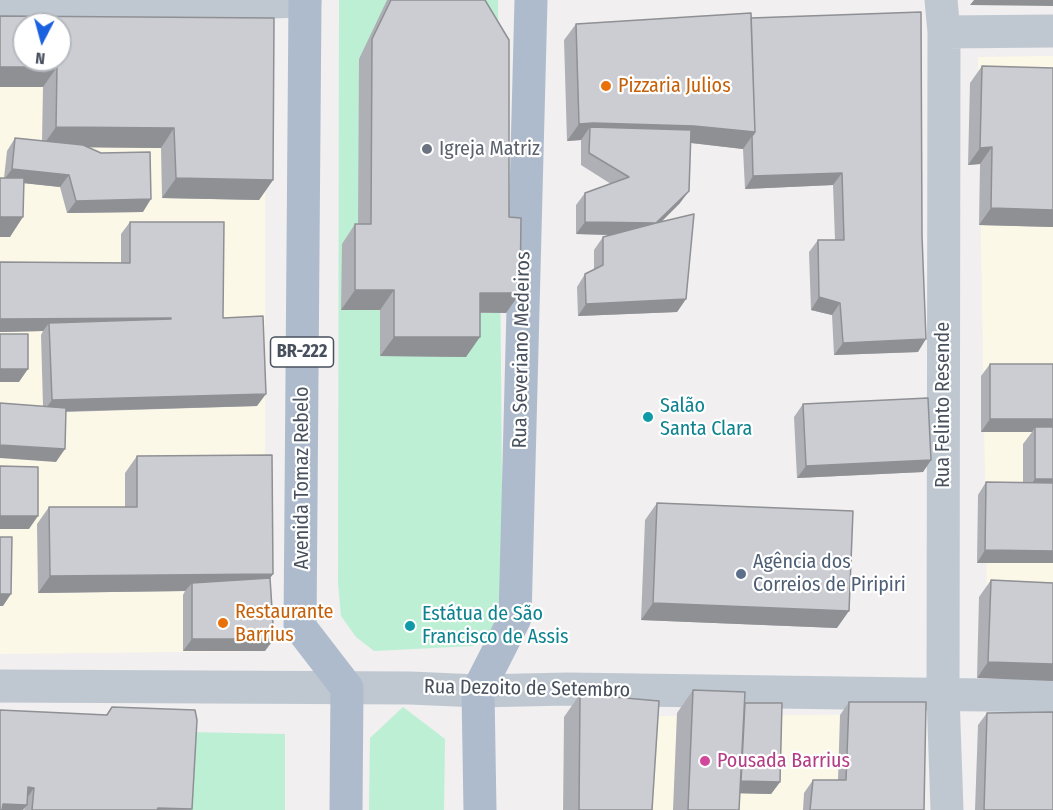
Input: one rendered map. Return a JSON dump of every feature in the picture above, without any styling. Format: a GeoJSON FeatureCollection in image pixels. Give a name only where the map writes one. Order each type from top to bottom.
{"type":"FeatureCollection","features":[{"type":"Feature","properties":{"kind":"main road","name":"Avenida Tomaz Rebelo"},"geometry":{"type":"LineString","coordinates":[[305,0],[300,627],[347,688]]}},
{"type":"Feature","properties":{"kind":"main road","name":"Rua Severiano Medeiros"},"geometry":{"type":"LineString","coordinates":[[478,691],[515,618],[531,0]]}},
{"type":"Feature","properties":{"kind":"main road"},"geometry":{"type":"LineString","coordinates":[[346,810],[347,688]]}},
{"type":"Feature","properties":{"kind":"main road"},"geometry":{"type":"LineString","coordinates":[[478,691],[480,810]]}},
{"type":"Feature","properties":{"kind":"street"},"geometry":{"type":"LineString","coordinates":[[0,10],[305,0]]}},
{"type":"Feature","properties":{"kind":"street","name":"Rua Felinto Resende"},"geometry":{"type":"LineString","coordinates":[[941,0],[944,32],[943,695],[947,810]]}},
{"type":"Feature","properties":{"kind":"street"},"geometry":{"type":"LineString","coordinates":[[944,32],[1053,31]]}},
{"type":"Feature","properties":{"kind":"street","name":"Rua Dezoito de Setembro"},"geometry":{"type":"LineString","coordinates":[[0,686],[410,688],[478,691],[568,689],[1053,696]]}},
{"type":"Feature","properties":{"kind":"shaded area"},"geometry":{"type":"Polygon","coordinates":[[[265,30],[265,651],[0,654],[0,34],[12,47],[12,72],[72,72],[72,58],[265,30]]]}},
{"type":"Feature","properties":{"kind":"shaded area"},"geometry":{"type":"Polygon","coordinates":[[[1053,56],[1053,663],[988,663],[978,57],[1053,56]]]}},
{"type":"Feature","properties":{"kind":"shaded area"},"geometry":{"type":"Polygon","coordinates":[[[917,714],[915,810],[562,810],[564,717],[917,714]]]}},
{"type":"Feature","properties":{"kind":"green space"},"geometry":{"type":"Polygon","coordinates":[[[339,0],[498,0],[503,614],[493,634],[473,646],[374,651],[356,637],[341,616],[338,584],[339,0]]]}},
{"type":"Feature","properties":{"kind":"green space"},"geometry":{"type":"Polygon","coordinates":[[[403,707],[445,739],[444,810],[369,810],[370,738],[403,707]]]}},
{"type":"Feature","properties":{"kind":"green space"},"geometry":{"type":"Polygon","coordinates":[[[188,732],[285,734],[285,810],[188,810],[188,732]]]}},
{"type":"Feature","properties":{"kind":"building","name":"Igreja Matriz"},"geometry":{"type":"Polygon","coordinates":[[[391,0],[485,0],[509,40],[509,217],[521,218],[520,293],[480,293],[480,337],[394,337],[394,290],[355,290],[355,224],[371,224],[372,39],[391,0]]]}},
{"type":"Feature","properties":{"kind":"building"},"geometry":{"type":"Polygon","coordinates":[[[921,12],[922,236],[926,339],[843,343],[840,303],[819,297],[818,240],[844,240],[842,173],[753,176],[752,136],[755,132],[751,18],[921,12]]]}},
{"type":"Feature","properties":{"kind":"building"},"geometry":{"type":"Polygon","coordinates":[[[751,13],[755,132],[694,126],[579,124],[576,24],[751,13]]]}},
{"type":"Feature","properties":{"kind":"building"},"geometry":{"type":"Polygon","coordinates":[[[0,16],[12,16],[12,67],[0,67],[0,16]]]}},
{"type":"Feature","properties":{"kind":"building"},"geometry":{"type":"Polygon","coordinates":[[[72,17],[274,18],[273,180],[176,178],[174,128],[56,127],[57,72],[72,72],[72,17]]]}},
{"type":"Feature","properties":{"kind":"building"},"geometry":{"type":"Polygon","coordinates":[[[982,66],[1053,68],[1053,210],[991,208],[992,147],[980,148],[982,66]]]}},
{"type":"Feature","properties":{"kind":"building"},"geometry":{"type":"Polygon","coordinates":[[[590,127],[691,130],[689,191],[656,223],[585,222],[585,193],[629,177],[589,153],[590,127]]]}},
{"type":"Feature","properties":{"kind":"building"},"geometry":{"type":"Polygon","coordinates":[[[15,138],[83,145],[101,153],[150,152],[151,199],[76,201],[69,175],[12,169],[15,138]]]}},
{"type":"Feature","properties":{"kind":"building"},"geometry":{"type":"Polygon","coordinates":[[[0,178],[24,178],[23,217],[0,217],[0,178]]]}},
{"type":"Feature","properties":{"kind":"building"},"geometry":{"type":"Polygon","coordinates":[[[694,214],[686,299],[586,304],[585,274],[603,265],[603,237],[694,214]]]}},
{"type":"Feature","properties":{"kind":"building"},"geometry":{"type":"Polygon","coordinates":[[[130,222],[224,222],[223,318],[263,316],[266,394],[52,400],[49,323],[171,318],[0,319],[0,262],[130,263],[130,222]]]}},
{"type":"Feature","properties":{"kind":"building"},"geometry":{"type":"Polygon","coordinates":[[[0,334],[28,334],[28,369],[0,369],[0,334]]]}},
{"type":"Feature","properties":{"kind":"building"},"geometry":{"type":"Polygon","coordinates":[[[990,364],[1053,364],[1053,419],[990,419],[990,364]]]}},
{"type":"Feature","properties":{"kind":"building"},"geometry":{"type":"Polygon","coordinates":[[[928,398],[931,460],[806,466],[803,404],[928,398]]]}},
{"type":"Feature","properties":{"kind":"building"},"geometry":{"type":"Polygon","coordinates":[[[0,403],[66,408],[65,449],[0,445],[0,403]]]}},
{"type":"Feature","properties":{"kind":"building"},"geometry":{"type":"Polygon","coordinates":[[[1035,427],[1053,427],[1053,479],[1035,479],[1035,427]]]}},
{"type":"Feature","properties":{"kind":"building"},"geometry":{"type":"Polygon","coordinates":[[[272,455],[273,574],[50,576],[49,507],[137,507],[137,456],[272,455]]]}},
{"type":"Feature","properties":{"kind":"building"},"geometry":{"type":"Polygon","coordinates":[[[0,466],[38,467],[38,516],[0,516],[0,466]]]}},
{"type":"Feature","properties":{"kind":"building"},"geometry":{"type":"Polygon","coordinates":[[[986,482],[1053,483],[1053,551],[985,550],[986,482]]]}},
{"type":"Feature","properties":{"kind":"building","name":"Agência dos Correios de Piripiri"},"geometry":{"type":"Polygon","coordinates":[[[657,503],[853,511],[849,611],[653,603],[657,503]]]}},
{"type":"Feature","properties":{"kind":"building"},"geometry":{"type":"Polygon","coordinates":[[[0,537],[12,537],[11,594],[0,594],[0,537]]]}},
{"type":"Feature","properties":{"kind":"building","name":"Restaurante Barrius"},"geometry":{"type":"Polygon","coordinates":[[[270,578],[274,639],[192,639],[192,583],[270,578]]]}},
{"type":"Feature","properties":{"kind":"building"},"geometry":{"type":"Polygon","coordinates":[[[991,580],[1053,583],[1053,664],[988,662],[991,580]]]}},
{"type":"Feature","properties":{"kind":"building"},"geometry":{"type":"Polygon","coordinates":[[[693,690],[745,692],[739,810],[688,810],[693,690]]]}},
{"type":"Feature","properties":{"kind":"building"},"geometry":{"type":"Polygon","coordinates":[[[580,694],[659,701],[652,810],[579,810],[580,694]]]}},
{"type":"Feature","properties":{"kind":"building"},"geometry":{"type":"Polygon","coordinates":[[[849,702],[926,702],[924,810],[810,810],[813,780],[846,780],[849,702]]]}},
{"type":"Feature","properties":{"kind":"building"},"geometry":{"type":"Polygon","coordinates":[[[745,703],[782,703],[780,782],[741,781],[745,703]]]}},
{"type":"Feature","properties":{"kind":"building"},"geometry":{"type":"Polygon","coordinates":[[[112,707],[195,710],[197,720],[192,809],[32,810],[34,788],[28,787],[27,805],[3,804],[0,810],[0,710],[107,715],[112,707]]]}},
{"type":"Feature","properties":{"kind":"building"},"geometry":{"type":"Polygon","coordinates":[[[1053,712],[1053,810],[984,810],[987,713],[1053,712]]]}},
{"type":"Feature","properties":{"kind":"place","name":"Pizzaria Julios"},"geometry":{"type":"Point","coordinates":[606,86]}},
{"type":"Feature","properties":{"kind":"place","name":"Igreja Matriz"},"geometry":{"type":"Point","coordinates":[427,149]}},
{"type":"Feature","properties":{"kind":"place","name":"Salão Santa Clara"},"geometry":{"type":"Point","coordinates":[648,417]}},
{"type":"Feature","properties":{"kind":"place","name":"Agência dos Correios de Piripiri"},"geometry":{"type":"Point","coordinates":[741,574]}},
{"type":"Feature","properties":{"kind":"place","name":"Restaurante Barrius"},"geometry":{"type":"Point","coordinates":[223,623]}},
{"type":"Feature","properties":{"kind":"place","name":"Estátua de São Francisco de Assis"},"geometry":{"type":"Point","coordinates":[410,626]}},
{"type":"Feature","properties":{"kind":"place","name":"Pousada Barrius"},"geometry":{"type":"Point","coordinates":[705,761]}}]}
